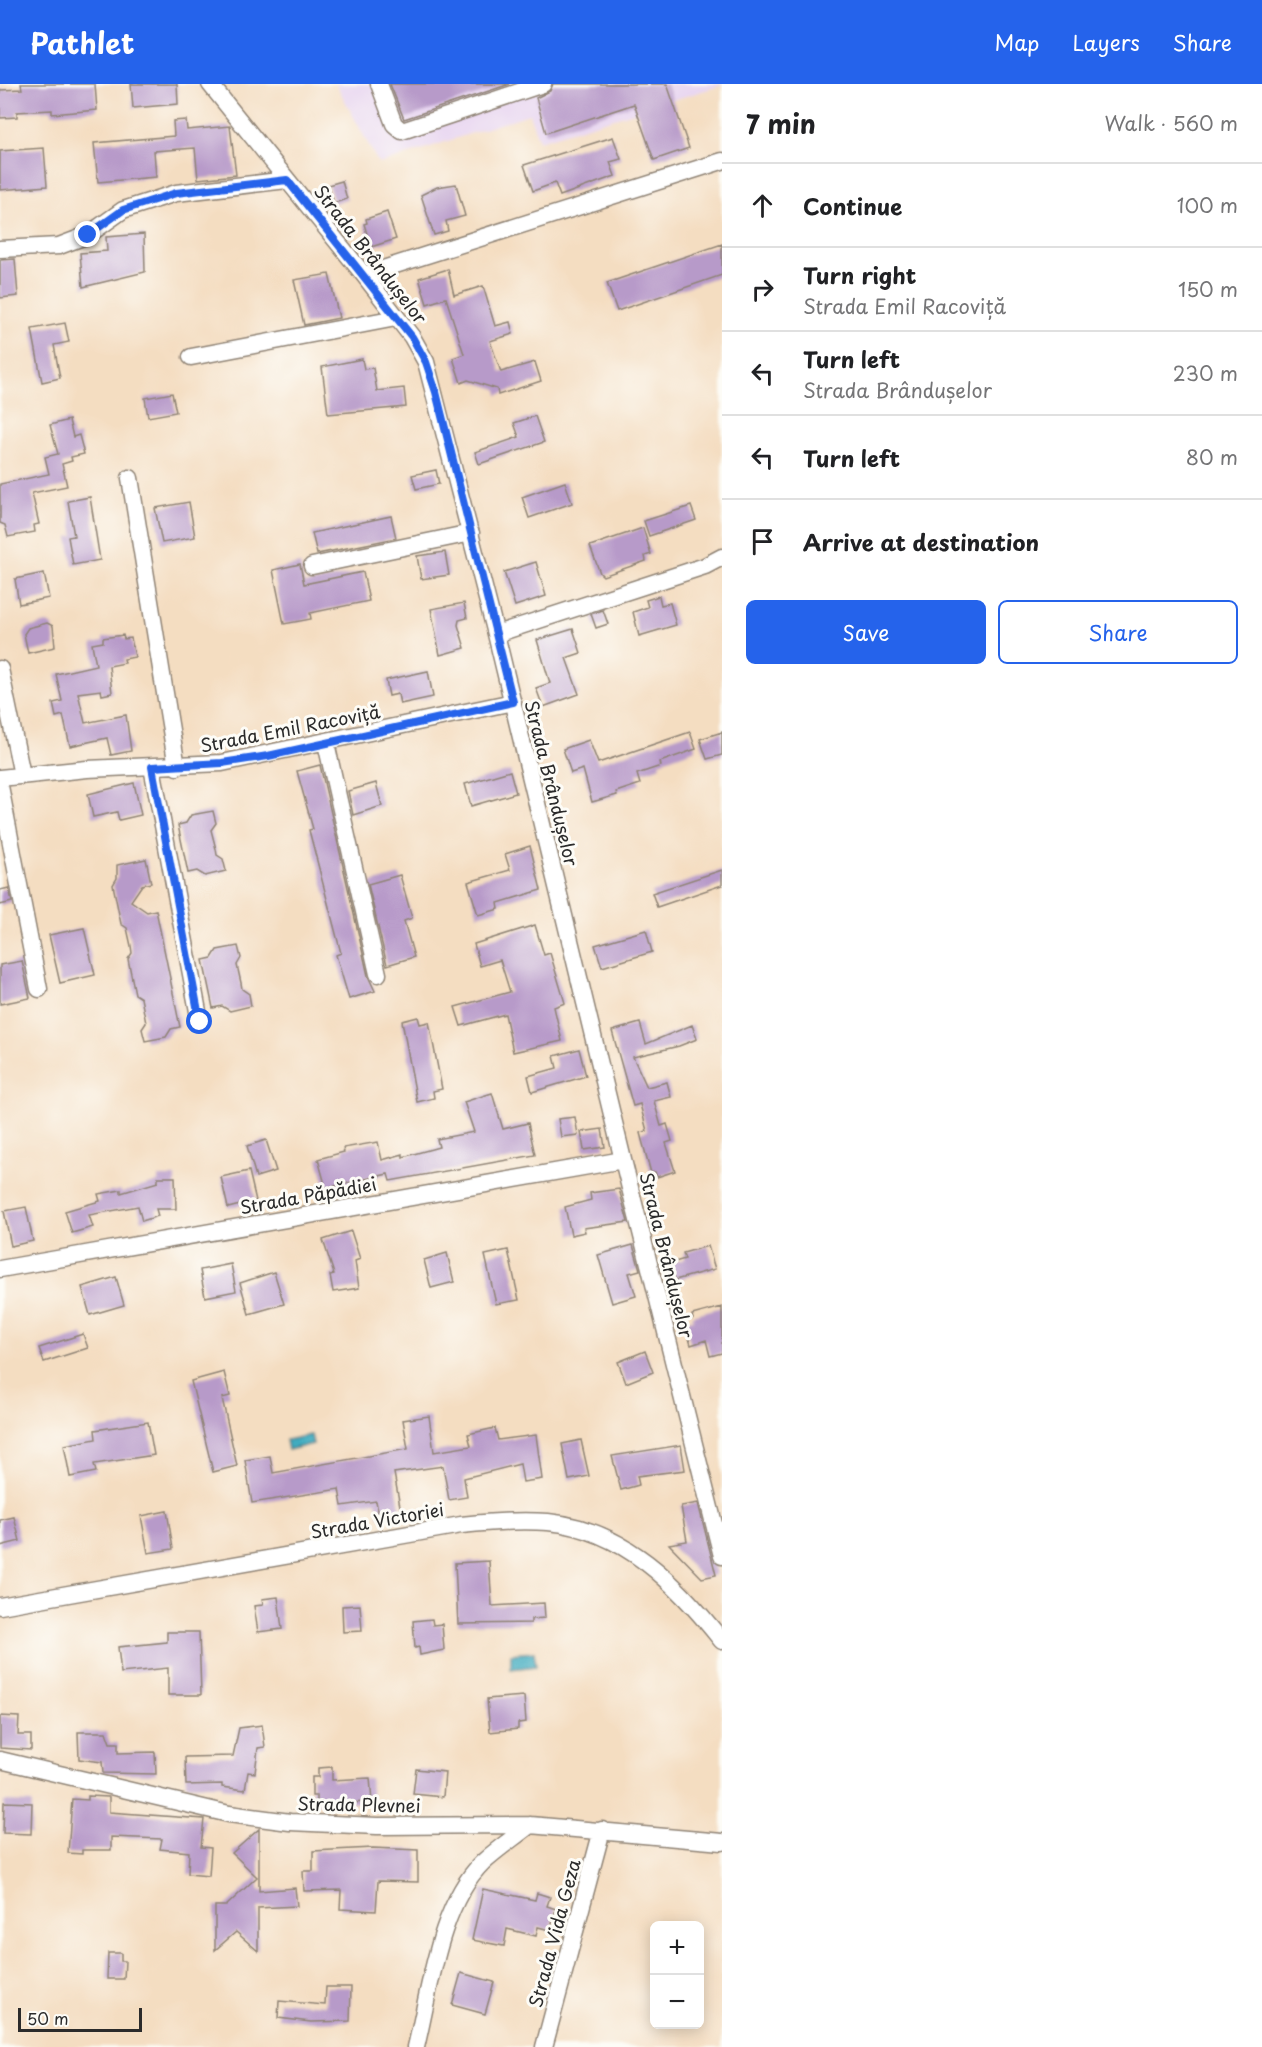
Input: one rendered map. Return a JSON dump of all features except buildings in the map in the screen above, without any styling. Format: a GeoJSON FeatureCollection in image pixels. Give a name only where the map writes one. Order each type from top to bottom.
{"type":"FeatureCollection","features":[{"type":"Feature","properties":{"kind":"street","name":"Strada Brândușelor"},"geometry":{"type":"LineString","coordinates":[[210,84],[364,275],[412,337],[426,362],[496,633],[623,1160],[722,1556]]}},
{"type":"Feature","properties":{"kind":"street"},"geometry":{"type":"LineString","coordinates":[[380,84],[394,124],[402,131],[543,84]]}},
{"type":"Feature","properties":{"kind":"street"},"geometry":{"type":"LineString","coordinates":[[364,275],[722,161]]}},
{"type":"Feature","properties":{"kind":"street"},"geometry":{"type":"LineString","coordinates":[[0,249],[59,246],[88,235],[123,210],[176,193],[287,180]]}},
{"type":"Feature","properties":{"kind":"street"},"geometry":{"type":"LineString","coordinates":[[191,357],[396,318]]}},
{"type":"Feature","properties":{"kind":"street"},"geometry":{"type":"LineString","coordinates":[[130,478],[177,767]]}},
{"type":"Feature","properties":{"kind":"street"},"geometry":{"type":"LineString","coordinates":[[312,566],[471,533]]}},
{"type":"Feature","properties":{"kind":"street"},"geometry":{"type":"LineString","coordinates":[[496,633],[705,566],[722,557]]}},
{"type":"Feature","properties":{"kind":"street"},"geometry":{"type":"LineString","coordinates":[[0,669],[22,775]]}},
{"type":"Feature","properties":{"kind":"street","name":"Strada Emil Racoviță"},"geometry":{"type":"LineString","coordinates":[[0,778],[222,763],[513,702]]}},
{"type":"Feature","properties":{"kind":"street"},"geometry":{"type":"LineString","coordinates":[[326,743],[378,974]]}},
{"type":"Feature","properties":{"kind":"street"},"geometry":{"type":"LineString","coordinates":[[152,767],[200,1022]]}},
{"type":"Feature","properties":{"kind":"street"},"geometry":{"type":"LineString","coordinates":[[0,786],[39,989]]}},
{"type":"Feature","properties":{"kind":"street","name":"Strada Păpădiei"},"geometry":{"type":"LineString","coordinates":[[0,1269],[623,1160]]}},
{"type":"Feature","properties":{"kind":"street","name":"Strada Victoriei"},"geometry":{"type":"LineString","coordinates":[[0,1606],[461,1525],[504,1521],[551,1522],[614,1542],[641,1558],[670,1581],[722,1641]]}},
{"type":"Feature","properties":{"kind":"street","name":"Strada Plevnei"},"geometry":{"type":"LineString","coordinates":[[0,1760],[229,1814],[290,1822],[377,1826],[530,1825],[722,1842]]}},
{"type":"Feature","properties":{"kind":"street"},"geometry":{"type":"LineString","coordinates":[[416,2047],[451,1914],[465,1884],[483,1863],[530,1825]]}},
{"type":"Feature","properties":{"kind":"street","name":"Strada Vida Geza"},"geometry":{"type":"LineString","coordinates":[[544,2047],[602,1830]]}},
{"type":"Feature","properties":{"kind":"shaded area"},"geometry":{"type":"Polygon","coordinates":[[[336,84],[722,85],[539,141],[529,114],[379,164],[336,84]]]}},
{"type":"Feature","properties":{"kind":"water"},"geometry":{"type":"Polygon","coordinates":[[[311,1435],[313,1444],[288,1450],[286,1440],[311,1435]]]}},
{"type":"Feature","properties":{"kind":"water"},"geometry":{"type":"Polygon","coordinates":[[[534,1652],[536,1666],[511,1669],[511,1654],[534,1652]]]}},
{"type":"Feature","properties":{"kind":"route"},"geometry":{"type":"LineString","coordinates":[[88,235],[123,210],[176,193],[287,180],[412,337],[426,362],[436,392],[513,702],[268,756],[222,763],[152,767],[200,1022]]}}]}
